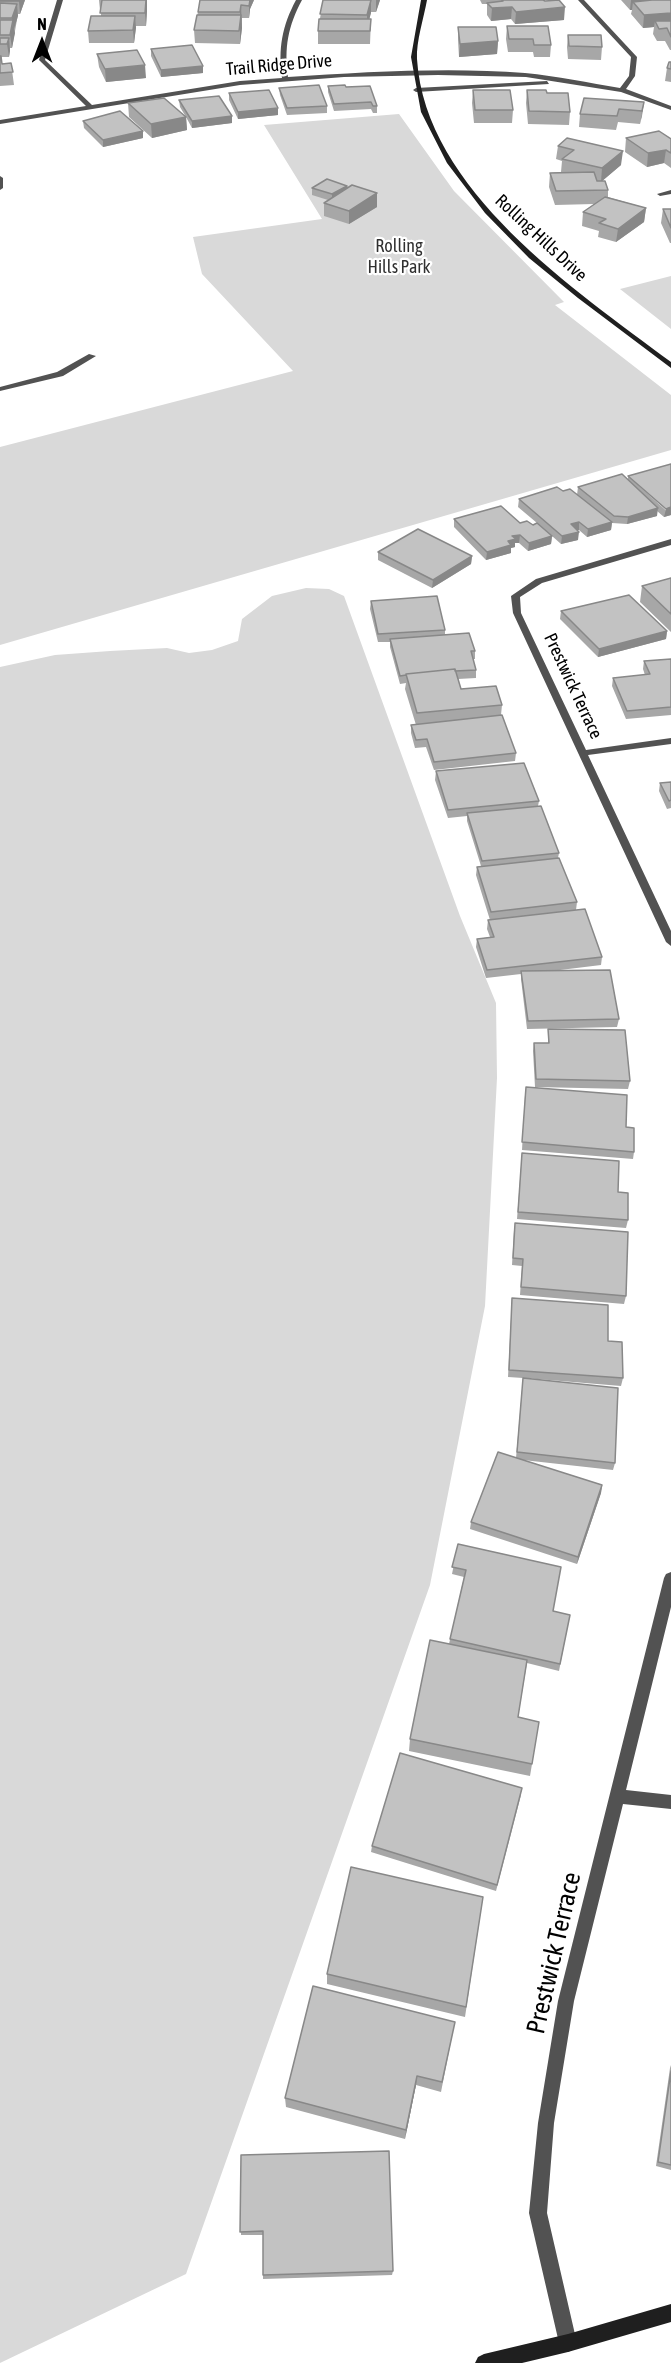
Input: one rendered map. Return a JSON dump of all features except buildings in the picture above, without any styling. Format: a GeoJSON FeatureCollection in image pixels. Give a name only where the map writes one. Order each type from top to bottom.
{"type":"FeatureCollection","features":[{"type":"Feature","properties":{"kind":"street"},"geometry":{"type":"LineString","coordinates":[[60,0],[42,60],[90,107]]}},
{"type":"Feature","properties":{"kind":"street"},"geometry":{"type":"LineString","coordinates":[[285,79],[281,53],[286,24],[299,0]]}},
{"type":"Feature","properties":{"kind":"street","name":"Rolling Hills Drive"},"geometry":{"type":"LineString","coordinates":[[424,0],[414,42],[413,73],[416,90],[435,137],[457,172],[489,214],[560,279],[671,366]]}},
{"type":"Feature","properties":{"kind":"street"},"geometry":{"type":"LineString","coordinates":[[581,0],[634,57],[632,76],[622,90]]}},
{"type":"Feature","properties":{"kind":"street","name":"Trail Ridge Drive"},"geometry":{"type":"LineString","coordinates":[[0,122],[189,90],[285,79],[413,73],[526,75],[622,90],[671,108]]}},
{"type":"Feature","properties":{"kind":"street","name":"Trail Ridge Drive"},"geometry":{"type":"LineString","coordinates":[[416,90],[563,82]]}},
{"type":"Feature","properties":{"kind":"street"},"geometry":{"type":"LineString","coordinates":[[0,178],[0,188]]}},
{"type":"Feature","properties":{"kind":"street"},"geometry":{"type":"LineString","coordinates":[[660,194],[671,192]]}},
{"type":"Feature","properties":{"kind":"street"},"geometry":{"type":"LineString","coordinates":[[0,389],[60,374],[92,356]]}},
{"type":"Feature","properties":{"kind":"street","name":"Prestwick Terrace"},"geometry":{"type":"LineString","coordinates":[[671,542],[539,581],[515,596],[517,613],[671,942]]}},
{"type":"Feature","properties":{"kind":"street"},"geometry":{"type":"LineString","coordinates":[[583,753],[671,741]]}},
{"type":"Feature","properties":{"kind":"street","name":"Prestwick Terrace"},"geometry":{"type":"LineString","coordinates":[[568,2343],[538,2213],[546,2123],[566,2001],[671,1578]]}},
{"type":"Feature","properties":{"kind":"street"},"geometry":{"type":"LineString","coordinates":[[617,1796],[671,1802]]}},
{"type":"Feature","properties":{"kind":"street"},"geometry":{"type":"LineString","coordinates":[[484,2363],[568,2343],[671,2313]]}},
{"type":"Feature","properties":{"kind":"green space","name":"Rolling Hills Park"},"geometry":{"type":"Polygon","coordinates":[[[399,114],[454,191],[564,302],[555,305],[671,395],[671,450],[0,645],[0,447],[293,371],[202,274],[193,237],[322,219],[264,125],[399,114]]]}},
{"type":"Feature","properties":{"kind":"green space"},"geometry":{"type":"Polygon","coordinates":[[[671,276],[671,329],[620,289],[671,276]]]}},
{"type":"Feature","properties":{"kind":"green space"},"geometry":{"type":"Polygon","coordinates":[[[306,588],[329,589],[344,596],[460,916],[496,1003],[497,1078],[485,1306],[430,1585],[186,2274],[0,2363],[0,667],[55,655],[167,648],[189,653],[212,650],[238,641],[242,619],[272,596],[306,588]]]}}]}
